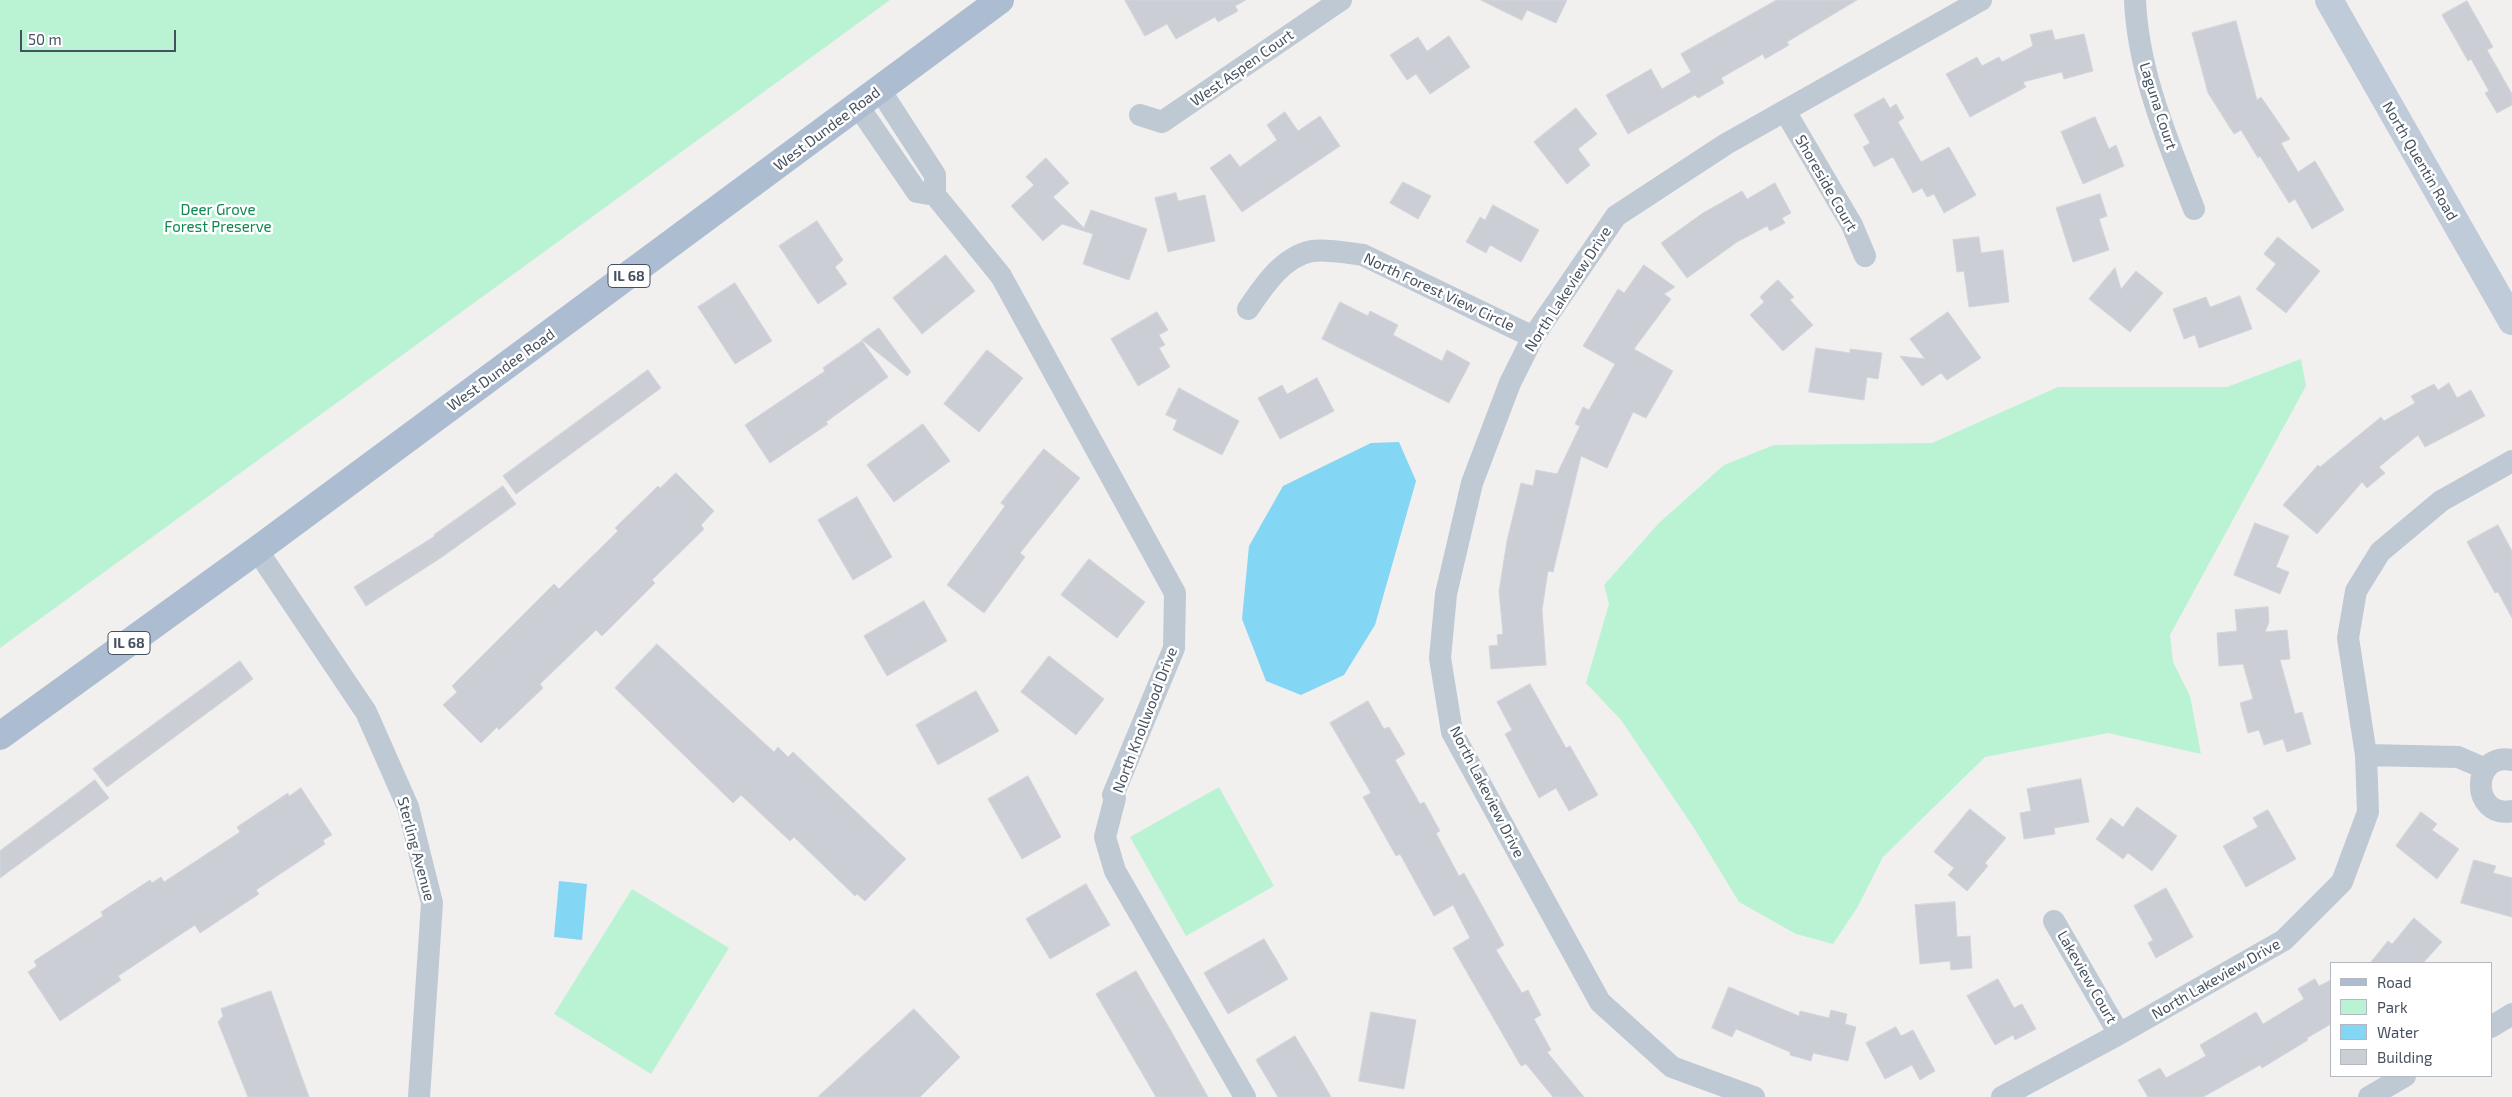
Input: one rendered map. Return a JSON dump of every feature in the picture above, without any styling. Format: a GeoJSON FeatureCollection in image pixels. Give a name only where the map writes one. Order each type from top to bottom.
{"type":"FeatureCollection","features":[{"type":"Feature","properties":{"kind":"main road","name":"West Dundee Road"},"geometry":{"type":"LineString","coordinates":[[0,736],[258,550],[1000,0]]}},
{"type":"Feature","properties":{"kind":"main road","name":"North Quentin Road"},"geometry":{"type":"LineString","coordinates":[[2329,0],[2512,321]]}},
{"type":"Feature","properties":{"kind":"street","name":"West Aspen Court"},"geometry":{"type":"LineString","coordinates":[[1140,115],[1162,122],[1341,0]]}},
{"type":"Feature","properties":{"kind":"street","name":"North Lakeview Drive"},"geometry":{"type":"LineString","coordinates":[[1754,1097],[1672,1066],[1600,1002],[1452,732],[1440,658],[1446,594],[1472,483],[1510,383],[1533,337],[1616,216],[1726,144],[1981,0]]}},
{"type":"Feature","properties":{"kind":"street","name":"Laguna Court"},"geometry":{"type":"LineString","coordinates":[[2135,0],[2136,21],[2145,75],[2194,209]]}},
{"type":"Feature","properties":{"kind":"street"},"geometry":{"type":"LineString","coordinates":[[858,106],[916,192],[935,195],[935,175],[880,90]]}},
{"type":"Feature","properties":{"kind":"street","name":"Shoreside Court"},"geometry":{"type":"LineString","coordinates":[[1785,110],[1852,225],[1865,256]]}},
{"type":"Feature","properties":{"kind":"street","name":"North Knollwood Drive"},"geometry":{"type":"LineString","coordinates":[[935,195],[1001,276],[1175,593],[1174,648],[1113,794],[1115,798],[1105,837],[1115,870],[1245,1097]]}},
{"type":"Feature","properties":{"kind":"street","name":"North Forest View Circle"},"geometry":{"type":"LineString","coordinates":[[1248,309],[1271,277],[1292,259],[1312,251],[1336,252],[1363,255],[1533,337]]}},
{"type":"Feature","properties":{"kind":"street","name":"North Lakeview Drive"},"geometry":{"type":"LineString","coordinates":[[2002,1097],[2119,1034],[2284,940],[2342,882],[2368,812],[2366,755],[2348,638],[2356,591],[2380,552],[2441,501],[2512,462]]}},
{"type":"Feature","properties":{"kind":"street","name":"Sterling Avenue"},"geometry":{"type":"LineString","coordinates":[[258,550],[366,712],[408,807],[432,903],[419,1097]]}},
{"type":"Feature","properties":{"kind":"street"},"geometry":{"type":"LineString","coordinates":[[2366,755],[2458,757],[2486,769]]}},
{"type":"Feature","properties":{"kind":"street"},"geometry":{"type":"LineString","coordinates":[[2512,760],[2501,760],[2486,769],[2480,785],[2485,801],[2499,811],[2512,811]]}},
{"type":"Feature","properties":{"kind":"street","name":"Lakeview Court"},"geometry":{"type":"LineString","coordinates":[[2054,920],[2119,1034]]}},
{"type":"Feature","properties":{"kind":"street"},"geometry":{"type":"LineString","coordinates":[[2492,1025],[2512,1014]]}},
{"type":"Feature","properties":{"kind":"street"},"geometry":{"type":"LineString","coordinates":[[2369,1097],[2404,1077]]}},
{"type":"Feature","properties":{"kind":"green space","name":"Deer Grove Forest Preserve"},"geometry":{"type":"Polygon","coordinates":[[[0,0],[890,0],[0,648],[0,0]]]}},
{"type":"Feature","properties":{"kind":"green space"},"geometry":{"type":"Polygon","coordinates":[[[2301,359],[2306,386],[2170,635],[2173,662],[2190,696],[2201,754],[2108,733],[1985,757],[1883,857],[1857,908],[1833,944],[1796,934],[1739,902],[1694,828],[1621,720],[1586,683],[1609,604],[1604,585],[1659,523],[1724,465],[1774,445],[1932,443],[2058,387],[2227,387],[2301,359]]]}},
{"type":"Feature","properties":{"kind":"green space"},"geometry":{"type":"Polygon","coordinates":[[[1219,787],[1274,886],[1186,936],[1130,837],[1219,787]]]}},
{"type":"Feature","properties":{"kind":"green space"},"geometry":{"type":"Polygon","coordinates":[[[632,889],[729,948],[651,1074],[554,1014],[632,889]]]}},
{"type":"Feature","properties":{"kind":"water"},"geometry":{"type":"Polygon","coordinates":[[[1399,442],[1416,481],[1375,625],[1344,675],[1301,695],[1266,681],[1242,619],[1249,546],[1283,486],[1371,443],[1399,442]]]}},
{"type":"Feature","properties":{"kind":"water"},"geometry":{"type":"Polygon","coordinates":[[[559,881],[587,884],[582,940],[554,937],[559,881]]]}},
{"type":"Feature","properties":{"kind":"building"},"geometry":{"type":"Polygon","coordinates":[[[1125,0],[1246,0],[1235,6],[1238,11],[1218,22],[1215,17],[1176,39],[1167,24],[1145,36],[1125,0]]]}},
{"type":"Feature","properties":{"kind":"building"},"geometry":{"type":"Polygon","coordinates":[[[1481,0],[1567,0],[1556,23],[1527,10],[1522,20],[1481,0]]]}},
{"type":"Feature","properties":{"kind":"building"},"geometry":{"type":"Polygon","coordinates":[[[1777,0],[1857,0],[1787,42],[1789,45],[1765,59],[1763,54],[1721,78],[1724,83],[1698,98],[1695,95],[1628,134],[1606,95],[1651,69],[1662,89],[1691,72],[1681,54],[1777,0]]]}},
{"type":"Feature","properties":{"kind":"building"},"geometry":{"type":"Polygon","coordinates":[[[2467,1],[2493,47],[2487,50],[2512,94],[2512,105],[2497,113],[2485,93],[2489,91],[2471,59],[2468,61],[2442,15],[2467,1]]]}},
{"type":"Feature","properties":{"kind":"building"},"geometry":{"type":"Polygon","coordinates":[[[2236,21],[2257,100],[2261,97],[2290,139],[2281,143],[2298,172],[2315,161],[2344,210],[2312,229],[2295,199],[2289,203],[2260,156],[2258,158],[2241,130],[2234,134],[2208,93],[2192,33],[2236,21]]]}},
{"type":"Feature","properties":{"kind":"building"},"geometry":{"type":"Polygon","coordinates":[[[2052,30],[2055,40],[2084,34],[2093,71],[2064,79],[2062,72],[2023,82],[2026,87],[1970,117],[1946,74],[1977,57],[1982,66],[1999,57],[2002,62],[2033,46],[2030,35],[2052,30]]]}},
{"type":"Feature","properties":{"kind":"building"},"geometry":{"type":"Polygon","coordinates":[[[1449,36],[1470,67],[1430,94],[1416,74],[1407,80],[1390,55],[1418,37],[1427,51],[1449,36]]]}},
{"type":"Feature","properties":{"kind":"building"},"geometry":{"type":"Polygon","coordinates":[[[1884,98],[1890,108],[1896,104],[1904,118],[1898,122],[1921,162],[1949,147],[1976,195],[1944,213],[1934,194],[1927,197],[1922,188],[1913,193],[1893,157],[1874,167],[1863,147],[1870,143],[1854,115],[1884,98]]]}},
{"type":"Feature","properties":{"kind":"building"},"geometry":{"type":"Polygon","coordinates":[[[1576,108],[1597,134],[1578,149],[1590,165],[1567,184],[1534,142],[1576,108]]]}},
{"type":"Feature","properties":{"kind":"building"},"geometry":{"type":"Polygon","coordinates":[[[1285,112],[1298,131],[1320,116],[1340,146],[1242,212],[1210,168],[1230,154],[1240,167],[1277,140],[1267,125],[1285,112]]]}},
{"type":"Feature","properties":{"kind":"building"},"geometry":{"type":"Polygon","coordinates":[[[2095,117],[2109,149],[2116,145],[2124,166],[2083,184],[2061,132],[2095,117]]]}},
{"type":"Feature","properties":{"kind":"building"},"geometry":{"type":"Polygon","coordinates":[[[1046,158],[1069,183],[1053,197],[1084,228],[1091,210],[1147,229],[1129,280],[1083,264],[1093,234],[1062,224],[1043,241],[1011,206],[1034,185],[1026,177],[1046,158]]]}},
{"type":"Feature","properties":{"kind":"building"},"geometry":{"type":"Polygon","coordinates":[[[1403,182],[1431,196],[1418,219],[1390,203],[1403,182]]]}},
{"type":"Feature","properties":{"kind":"building"},"geometry":{"type":"Polygon","coordinates":[[[1775,183],[1791,213],[1782,218],[1785,223],[1770,231],[1767,226],[1737,242],[1687,278],[1661,243],[1703,213],[1742,191],[1747,199],[1775,183]]]}},
{"type":"Feature","properties":{"kind":"building"},"geometry":{"type":"Polygon","coordinates":[[[1176,193],[1178,201],[1205,195],[1215,241],[1168,252],[1155,198],[1176,193]]]}},
{"type":"Feature","properties":{"kind":"building"},"geometry":{"type":"Polygon","coordinates":[[[2100,194],[2107,216],[2099,219],[2109,250],[2073,262],[2056,208],[2100,194]]]}},
{"type":"Feature","properties":{"kind":"building"},"geometry":{"type":"Polygon","coordinates":[[[1493,205],[1539,230],[1521,262],[1490,245],[1486,253],[1466,242],[1480,217],[1485,220],[1493,205]]]}},
{"type":"Feature","properties":{"kind":"building"},"geometry":{"type":"Polygon","coordinates":[[[817,221],[843,260],[835,267],[847,284],[818,304],[779,246],[817,221]]]}},
{"type":"Feature","properties":{"kind":"building"},"geometry":{"type":"Polygon","coordinates":[[[1979,237],[1981,253],[2003,250],[2009,302],[1969,307],[1964,271],[1957,272],[1953,240],[1979,237]]]}},
{"type":"Feature","properties":{"kind":"building"},"geometry":{"type":"Polygon","coordinates":[[[2278,237],[2320,271],[2286,313],[2256,289],[2276,264],[2264,254],[2278,237]]]}},
{"type":"Feature","properties":{"kind":"building"},"geometry":{"type":"Polygon","coordinates":[[[946,255],[975,291],[922,334],[893,298],[946,255]]]}},
{"type":"Feature","properties":{"kind":"building"},"geometry":{"type":"Polygon","coordinates":[[[1644,265],[1675,287],[1664,294],[1671,299],[1634,349],[1673,371],[1646,418],[1633,412],[1607,468],[1581,456],[1553,572],[1548,571],[1542,610],[1546,665],[1491,669],[1489,646],[1498,645],[1497,635],[1503,634],[1499,591],[1507,541],[1521,483],[1533,486],[1536,470],[1557,474],[1580,426],[1575,424],[1583,407],[1589,410],[1615,364],[1583,346],[1618,289],[1624,293],[1644,265]]]}},
{"type":"Feature","properties":{"kind":"building"},"geometry":{"type":"Polygon","coordinates":[[[2115,268],[2121,289],[2136,271],[2163,293],[2130,332],[2089,299],[2115,268]]]}},
{"type":"Feature","properties":{"kind":"building"},"geometry":{"type":"Polygon","coordinates":[[[1778,280],[1794,297],[1790,300],[1813,325],[1783,351],[1750,315],[1764,302],[1760,297],[1778,280]]]}},
{"type":"Feature","properties":{"kind":"building"},"geometry":{"type":"Polygon","coordinates":[[[735,283],[772,341],[735,364],[698,307],[735,283]]]}},
{"type":"Feature","properties":{"kind":"building"},"geometry":{"type":"Polygon","coordinates":[[[2240,296],[2252,329],[2199,348],[2195,335],[2184,339],[2173,309],[2206,297],[2210,307],[2240,296]]]}},
{"type":"Feature","properties":{"kind":"building"},"geometry":{"type":"Polygon","coordinates":[[[1340,302],[1368,316],[1370,311],[1398,325],[1393,335],[1442,361],[1447,350],[1470,363],[1449,403],[1322,339],[1340,302]]]}},
{"type":"Feature","properties":{"kind":"building"},"geometry":{"type":"Polygon","coordinates":[[[1157,312],[1168,330],[1159,335],[1165,345],[1159,348],[1170,367],[1138,386],[1111,339],[1157,312]]]}},
{"type":"Feature","properties":{"kind":"building"},"geometry":{"type":"Polygon","coordinates":[[[1948,312],[1981,358],[1947,380],[1941,373],[1922,386],[1900,356],[1925,359],[1910,339],[1948,312]]]}},
{"type":"Feature","properties":{"kind":"building"},"geometry":{"type":"Polygon","coordinates":[[[879,328],[911,372],[907,376],[862,340],[879,328]]]}},
{"type":"Feature","properties":{"kind":"building"},"geometry":{"type":"Polygon","coordinates":[[[862,341],[888,377],[826,422],[828,424],[770,463],[745,425],[825,371],[823,368],[862,341]]]}},
{"type":"Feature","properties":{"kind":"building"},"geometry":{"type":"Polygon","coordinates":[[[1816,348],[1850,353],[1850,349],[1882,353],[1878,379],[1867,377],[1864,400],[1809,392],[1816,348]]]}},
{"type":"Feature","properties":{"kind":"building"},"geometry":{"type":"Polygon","coordinates":[[[987,350],[1023,378],[979,432],[944,404],[987,350]]]}},
{"type":"Feature","properties":{"kind":"building"},"geometry":{"type":"Polygon","coordinates":[[[648,370],[661,388],[516,494],[503,476],[648,370]]]}},
{"type":"Feature","properties":{"kind":"building"},"geometry":{"type":"Polygon","coordinates":[[[1317,378],[1334,411],[1280,439],[1258,398],[1282,385],[1287,394],[1317,378]]]}},
{"type":"Feature","properties":{"kind":"building"},"geometry":{"type":"Polygon","coordinates":[[[2449,383],[2457,398],[2471,390],[2485,416],[2425,447],[2418,435],[2379,467],[2385,473],[2367,488],[2362,482],[2317,534],[2283,505],[2318,465],[2320,467],[2381,417],[2384,421],[2415,403],[2411,396],[2434,384],[2438,390],[2449,383]]]}},
{"type":"Feature","properties":{"kind":"building"},"geometry":{"type":"Polygon","coordinates":[[[1179,388],[1239,421],[1222,455],[1173,430],[1177,420],[1166,415],[1179,388]]]}},
{"type":"Feature","properties":{"kind":"building"},"geometry":{"type":"Polygon","coordinates":[[[923,424],[950,461],[894,502],[867,465],[923,424]]]}},
{"type":"Feature","properties":{"kind":"building"},"geometry":{"type":"Polygon","coordinates":[[[1044,449],[1080,478],[1020,553],[1025,557],[984,613],[947,585],[1005,506],[1001,503],[1044,449]]]}},
{"type":"Feature","properties":{"kind":"building"},"geometry":{"type":"Polygon","coordinates":[[[676,473],[714,511],[701,525],[704,529],[652,580],[655,583],[602,636],[596,630],[540,684],[543,688],[499,730],[497,727],[481,743],[443,705],[457,692],[452,686],[554,584],[559,589],[618,531],[615,528],[658,486],[660,488],[676,473]]]}},
{"type":"Feature","properties":{"kind":"building"},"geometry":{"type":"Polygon","coordinates":[[[503,486],[516,504],[442,557],[366,606],[354,587],[435,536],[503,486]]]}},
{"type":"Feature","properties":{"kind":"building"},"geometry":{"type":"Polygon","coordinates":[[[857,497],[892,557],[853,580],[818,520],[857,497]]]}},
{"type":"Feature","properties":{"kind":"building"},"geometry":{"type":"Polygon","coordinates":[[[2255,523],[2289,536],[2276,567],[2289,572],[2280,594],[2234,575],[2255,523]]]}},
{"type":"Feature","properties":{"kind":"building"},"geometry":{"type":"Polygon","coordinates":[[[2498,525],[2512,551],[2512,618],[2498,592],[2495,593],[2467,542],[2498,525]]]}},
{"type":"Feature","properties":{"kind":"building"},"geometry":{"type":"Polygon","coordinates":[[[1089,559],[1145,602],[1117,638],[1061,595],[1089,559]]]}},
{"type":"Feature","properties":{"kind":"building"},"geometry":{"type":"Polygon","coordinates":[[[924,601],[947,641],[887,676],[864,636],[924,601]]]}},
{"type":"Feature","properties":{"kind":"building"},"geometry":{"type":"Polygon","coordinates":[[[2268,607],[2269,622],[2265,632],[2287,630],[2290,659],[2280,660],[2295,714],[2302,712],[2311,744],[2287,752],[2283,739],[2264,745],[2259,730],[2248,733],[2240,703],[2253,699],[2243,664],[2219,666],[2217,633],[2237,631],[2235,610],[2268,607]]]}},
{"type":"Feature","properties":{"kind":"building"},"geometry":{"type":"Polygon","coordinates":[[[657,644],[774,752],[778,747],[788,757],[793,752],[906,859],[865,901],[857,894],[855,896],[794,837],[790,841],[741,795],[733,803],[615,688],[657,644]]]}},
{"type":"Feature","properties":{"kind":"building"},"geometry":{"type":"Polygon","coordinates":[[[1049,656],[1104,699],[1076,735],[1021,692],[1049,656]]]}},
{"type":"Feature","properties":{"kind":"building"},"geometry":{"type":"Polygon","coordinates":[[[240,661],[253,679],[107,787],[93,769],[240,661]]]}},
{"type":"Feature","properties":{"kind":"building"},"geometry":{"type":"Polygon","coordinates":[[[1530,684],[1566,748],[1570,746],[1598,795],[1569,811],[1556,788],[1539,798],[1505,734],[1512,730],[1497,702],[1530,684]]]}},
{"type":"Feature","properties":{"kind":"building"},"geometry":{"type":"Polygon","coordinates":[[[976,691],[999,731],[938,765],[916,725],[976,691]]]}},
{"type":"Feature","properties":{"kind":"building"},"geometry":{"type":"Polygon","coordinates":[[[1368,701],[1384,729],[1389,727],[1405,754],[1395,760],[1420,804],[1424,802],[1440,831],[1436,833],[1459,876],[1464,873],[1504,945],[1496,950],[1522,993],[1528,990],[1541,1015],[1534,1019],[1551,1050],[1547,1052],[1584,1097],[1553,1097],[1526,1064],[1521,1066],[1453,948],[1470,938],[1453,905],[1434,916],[1400,854],[1396,856],[1363,797],[1371,793],[1330,723],[1368,701]]]}},
{"type":"Feature","properties":{"kind":"building"},"geometry":{"type":"Polygon","coordinates":[[[1028,776],[1061,837],[1022,859],[988,799],[1028,776]]]}},
{"type":"Feature","properties":{"kind":"building"},"geometry":{"type":"Polygon","coordinates":[[[2081,779],[2089,822],[2054,828],[2055,834],[2024,839],[2020,813],[2031,811],[2027,789],[2081,779]]]}},
{"type":"Feature","properties":{"kind":"building"},"geometry":{"type":"Polygon","coordinates":[[[95,780],[109,798],[0,878],[0,851],[95,780]]]}},
{"type":"Feature","properties":{"kind":"building"},"geometry":{"type":"Polygon","coordinates":[[[301,788],[332,835],[323,840],[325,844],[256,890],[259,894],[200,933],[195,925],[118,976],[121,980],[60,1021],[28,972],[37,966],[34,961],[103,916],[101,912],[150,880],[152,883],[161,877],[164,882],[240,832],[237,827],[288,793],[289,796],[301,788]]]}},
{"type":"Feature","properties":{"kind":"building"},"geometry":{"type":"Polygon","coordinates":[[[2137,807],[2177,836],[2152,871],[2128,853],[2123,859],[2096,839],[2111,818],[2123,827],[2137,807]]]}},
{"type":"Feature","properties":{"kind":"building"},"geometry":{"type":"Polygon","coordinates":[[[1970,809],[2006,838],[1985,863],[1988,866],[1967,891],[1948,875],[1954,868],[1934,852],[1970,809]]]}},
{"type":"Feature","properties":{"kind":"building"},"geometry":{"type":"Polygon","coordinates":[[[2268,810],[2296,859],[2246,887],[2223,846],[2258,827],[2253,818],[2268,810]]]}},
{"type":"Feature","properties":{"kind":"building"},"geometry":{"type":"Polygon","coordinates":[[[2421,812],[2437,824],[2432,830],[2459,849],[2437,879],[2396,846],[2421,812]]]}},
{"type":"Feature","properties":{"kind":"building"},"geometry":{"type":"Polygon","coordinates":[[[2474,860],[2496,866],[2493,873],[2512,878],[2512,917],[2461,903],[2474,860]]]}},
{"type":"Feature","properties":{"kind":"building"},"geometry":{"type":"Polygon","coordinates":[[[1086,884],[1110,925],[1050,959],[1026,919],[1086,884]]]}},
{"type":"Feature","properties":{"kind":"building"},"geometry":{"type":"Polygon","coordinates":[[[2166,888],[2193,937],[2156,958],[2148,943],[2153,940],[2134,906],[2166,888]]]}},
{"type":"Feature","properties":{"kind":"building"},"geometry":{"type":"Polygon","coordinates":[[[1955,902],[1957,937],[1970,936],[1972,968],[1951,970],[1950,961],[1920,964],[1915,905],[1955,902]]]}},
{"type":"Feature","properties":{"kind":"building"},"geometry":{"type":"Polygon","coordinates":[[[2414,918],[2442,942],[2424,962],[2371,962],[2388,941],[2392,944],[2414,918]]]}},
{"type":"Feature","properties":{"kind":"building"},"geometry":{"type":"Polygon","coordinates":[[[1264,939],[1288,979],[1228,1014],[1204,973],[1264,939]]]}},
{"type":"Feature","properties":{"kind":"building"},"geometry":{"type":"Polygon","coordinates":[[[1136,971],[1208,1097],[1156,1097],[1096,994],[1136,971]]]}},
{"type":"Feature","properties":{"kind":"building"},"geometry":{"type":"Polygon","coordinates":[[[1998,979],[2014,1008],[2022,1004],[2036,1029],[2015,1040],[2013,1035],[1995,1045],[1967,996],[1998,979]]]}},
{"type":"Feature","properties":{"kind":"building"},"geometry":{"type":"Polygon","coordinates":[[[2315,979],[2319,986],[2330,980],[2330,1025],[2262,1068],[2260,1065],[2203,1097],[2148,1097],[2138,1080],[2160,1068],[2166,1078],[2206,1056],[2200,1045],[2256,1012],[2263,1024],[2304,999],[2298,989],[2315,979]]]}},
{"type":"Feature","properties":{"kind":"building"},"geometry":{"type":"Polygon","coordinates":[[[1729,987],[1799,1016],[1800,1011],[1829,1018],[1831,1010],[1847,1014],[1845,1024],[1856,1027],[1848,1061],[1813,1053],[1811,1061],[1790,1055],[1790,1052],[1736,1029],[1732,1037],[1712,1028],[1729,987]]]}},
{"type":"Feature","properties":{"kind":"building"},"geometry":{"type":"Polygon","coordinates":[[[271,991],[309,1097],[248,1097],[218,1022],[223,1016],[221,1009],[271,991]]]}},
{"type":"Feature","properties":{"kind":"building"},"geometry":{"type":"Polygon","coordinates":[[[914,1009],[960,1057],[920,1097],[818,1097],[914,1009]]]}},
{"type":"Feature","properties":{"kind":"building"},"geometry":{"type":"Polygon","coordinates":[[[1371,1012],[1416,1020],[1404,1089],[1359,1081],[1371,1012]]]}},
{"type":"Feature","properties":{"kind":"building"},"geometry":{"type":"Polygon","coordinates":[[[1896,1027],[1901,1036],[1913,1030],[1935,1071],[1920,1080],[1912,1065],[1885,1079],[1866,1043],[1896,1027]]]}},
{"type":"Feature","properties":{"kind":"building"},"geometry":{"type":"Polygon","coordinates":[[[1295,1036],[1331,1097],[1278,1097],[1256,1060],[1295,1036]]]}}]}
